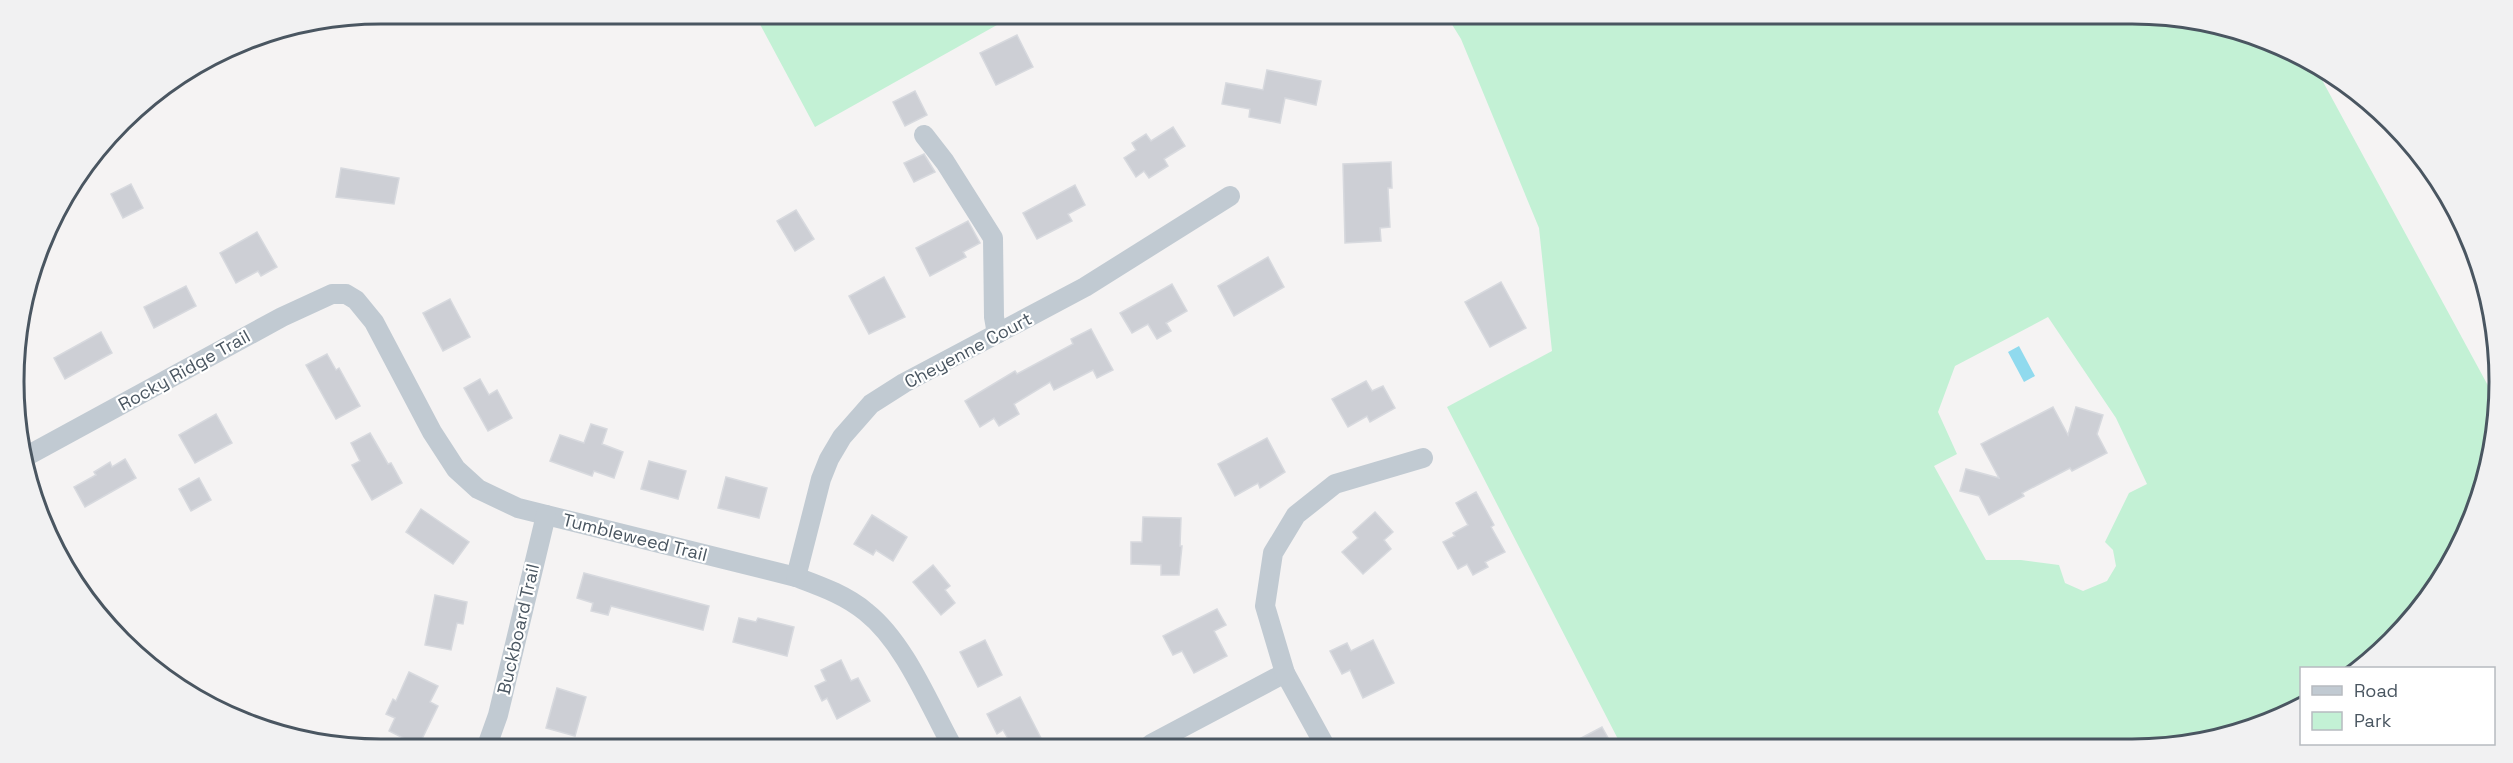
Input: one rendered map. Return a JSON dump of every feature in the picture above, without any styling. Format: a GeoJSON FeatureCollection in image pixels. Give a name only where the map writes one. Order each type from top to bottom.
{"type":"FeatureCollection","features":[{"type":"Feature","properties":{"kind":"street"},"geometry":{"type":"LineString","coordinates":[[924,135],[945,162],[993,238],[994,317],[997,334]]}},
{"type":"Feature","properties":{"kind":"street","name":"Cheyenne Court"},"geometry":{"type":"LineString","coordinates":[[796,577],[825,469],[842,436],[871,404],[904,383],[1120,267],[1230,196]]}},
{"type":"Feature","properties":{"kind":"street","name":"Rocky Ridge Trail"},"geometry":{"type":"LineString","coordinates":[[32,453],[325,295],[346,294]]}},
{"type":"Feature","properties":{"kind":"street","name":"Tumbleweed Trail"},"geometry":{"type":"LineString","coordinates":[[346,294],[356,300],[374,322],[432,432],[456,469],[493,498],[518,508],[796,577],[834,592],[866,612],[886,633],[906,662],[948,739]]}},
{"type":"Feature","properties":{"kind":"street"},"geometry":{"type":"LineString","coordinates":[[1321,739],[1285,673],[1265,606],[1273,553],[1296,515],[1335,484],[1423,458]]}},
{"type":"Feature","properties":{"kind":"street","name":"Buckboard Trail"},"geometry":{"type":"LineString","coordinates":[[489,739],[498,715],[546,515]]}},
{"type":"Feature","properties":{"kind":"street"},"geometry":{"type":"LineString","coordinates":[[1160,739],[1285,673]]}},
{"type":"Feature","properties":{"kind":"green space"},"geometry":{"type":"Polygon","coordinates":[[[760,24],[999,24],[815,127],[760,24]]]}},
{"type":"Feature","properties":{"kind":"green space"},"geometry":{"type":"Polygon","coordinates":[[[1452,24],[2132,24],[2178,27],[2224,36],[2268,51],[2321,79],[2489,387],[2486,428],[2477,474],[2462,518],[2441,560],[2415,599],[2384,634],[2346,667],[2300,667],[2300,696],[2268,712],[2224,727],[2178,736],[2132,739],[1618,739],[1447,407],[1552,351],[1539,228],[1461,39],[1452,24]],[[2048,317],[1955,366],[1938,412],[1957,454],[1934,466],[1986,560],[2021,560],[2059,565],[2065,583],[2083,591],[2107,581],[2116,566],[2113,550],[2105,542],[2129,493],[2147,484],[2116,418],[2048,317]]]}},
{"type":"Feature","properties":{"kind":"water"},"geometry":{"type":"Polygon","coordinates":[[[2019,346],[2035,376],[2024,382],[2008,352],[2019,346]]]}},
{"type":"Feature","properties":{"kind":"building"},"geometry":{"type":"Polygon","coordinates":[[[1017,35],[1033,67],[996,85],[980,53],[1017,35]]]}},
{"type":"Feature","properties":{"kind":"building"},"geometry":{"type":"Polygon","coordinates":[[[1267,70],[1321,81],[1316,105],[1285,98],[1280,123],[1249,117],[1250,109],[1222,104],[1226,83],[1263,90],[1267,70]]]}},
{"type":"Feature","properties":{"kind":"building"},"geometry":{"type":"Polygon","coordinates":[[[915,91],[927,115],[905,126],[893,102],[915,91]]]}},
{"type":"Feature","properties":{"kind":"building"},"geometry":{"type":"Polygon","coordinates":[[[1173,127],[1185,146],[1164,159],[1168,166],[1149,178],[1144,171],[1136,177],[1124,158],[1136,150],[1132,143],[1146,134],[1151,141],[1173,127]]]}},
{"type":"Feature","properties":{"kind":"building"},"geometry":{"type":"Polygon","coordinates":[[[924,154],[935,172],[914,182],[904,163],[924,154]]]}},
{"type":"Feature","properties":{"kind":"building"},"geometry":{"type":"Polygon","coordinates":[[[1391,162],[1392,188],[1388,188],[1390,227],[1380,228],[1381,241],[1345,243],[1343,164],[1391,162]]]}},
{"type":"Feature","properties":{"kind":"building"},"geometry":{"type":"Polygon","coordinates":[[[341,168],[399,178],[394,204],[336,197],[341,168]]]}},
{"type":"Feature","properties":{"kind":"building"},"geometry":{"type":"Polygon","coordinates":[[[131,184],[143,208],[123,218],[111,194],[131,184]]]}},
{"type":"Feature","properties":{"kind":"building"},"geometry":{"type":"Polygon","coordinates":[[[1075,185],[1085,205],[1068,214],[1072,221],[1037,239],[1023,213],[1075,185]]]}},
{"type":"Feature","properties":{"kind":"building"},"geometry":{"type":"Polygon","coordinates":[[[796,210],[814,239],[795,251],[777,221],[796,210]]]}},
{"type":"Feature","properties":{"kind":"building"},"geometry":{"type":"Polygon","coordinates":[[[968,221],[980,243],[963,252],[966,257],[930,276],[916,248],[968,221]]]}},
{"type":"Feature","properties":{"kind":"building"},"geometry":{"type":"Polygon","coordinates":[[[257,232],[277,267],[261,276],[258,271],[236,283],[220,253],[257,232]]]}},
{"type":"Feature","properties":{"kind":"building"},"geometry":{"type":"Polygon","coordinates":[[[1268,257],[1284,287],[1234,316],[1218,286],[1268,257]]]}},
{"type":"Feature","properties":{"kind":"building"},"geometry":{"type":"Polygon","coordinates":[[[884,277],[905,317],[869,334],[849,296],[884,277]]]}},
{"type":"Feature","properties":{"kind":"building"},"geometry":{"type":"Polygon","coordinates":[[[1501,282],[1526,328],[1490,347],[1465,302],[1501,282]]]}},
{"type":"Feature","properties":{"kind":"building"},"geometry":{"type":"Polygon","coordinates":[[[1172,284],[1187,311],[1166,323],[1171,331],[1157,339],[1148,324],[1132,333],[1120,313],[1172,284]]]}},
{"type":"Feature","properties":{"kind":"building"},"geometry":{"type":"Polygon","coordinates":[[[186,286],[196,306],[154,328],[144,307],[186,286]]]}},
{"type":"Feature","properties":{"kind":"building"},"geometry":{"type":"Polygon","coordinates":[[[450,299],[470,337],[443,351],[423,313],[450,299]]]}},
{"type":"Feature","properties":{"kind":"building"},"geometry":{"type":"Polygon","coordinates":[[[1091,329],[1113,370],[1097,378],[1093,370],[1054,390],[1050,382],[1014,404],[1019,414],[999,426],[994,418],[980,427],[965,401],[1015,371],[1017,374],[1073,344],[1071,339],[1091,329]]]}},
{"type":"Feature","properties":{"kind":"building"},"geometry":{"type":"Polygon","coordinates":[[[101,332],[112,353],[65,379],[54,358],[101,332]]]}},
{"type":"Feature","properties":{"kind":"building"},"geometry":{"type":"Polygon","coordinates":[[[327,354],[336,370],[339,368],[360,406],[336,419],[306,365],[327,354]]]}},
{"type":"Feature","properties":{"kind":"building"},"geometry":{"type":"Polygon","coordinates":[[[480,379],[489,395],[497,390],[512,418],[488,431],[464,388],[480,379]]]}},
{"type":"Feature","properties":{"kind":"building"},"geometry":{"type":"Polygon","coordinates":[[[1366,381],[1372,391],[1383,386],[1395,408],[1370,422],[1367,416],[1348,427],[1332,399],[1366,381]]]}},
{"type":"Feature","properties":{"kind":"building"},"geometry":{"type":"Polygon","coordinates":[[[2053,407],[2068,435],[2076,407],[2103,415],[2097,434],[2107,453],[2072,471],[2070,468],[2022,493],[2024,496],[1989,515],[1979,496],[1960,491],[1966,469],[1999,478],[1981,444],[2053,407]]]}},
{"type":"Feature","properties":{"kind":"building"},"geometry":{"type":"Polygon","coordinates":[[[216,414],[232,443],[195,463],[179,435],[216,414]]]}},
{"type":"Feature","properties":{"kind":"building"},"geometry":{"type":"Polygon","coordinates":[[[591,424],[607,429],[602,444],[623,452],[614,478],[594,471],[592,476],[550,461],[560,435],[584,443],[591,424]]]}},
{"type":"Feature","properties":{"kind":"building"},"geometry":{"type":"Polygon","coordinates":[[[370,433],[402,483],[372,500],[352,465],[360,461],[351,443],[370,433]]]}},
{"type":"Feature","properties":{"kind":"building"},"geometry":{"type":"Polygon","coordinates":[[[1267,438],[1285,472],[1260,488],[1258,483],[1235,496],[1218,464],[1267,438]]]}},
{"type":"Feature","properties":{"kind":"building"},"geometry":{"type":"Polygon","coordinates":[[[125,459],[136,478],[85,507],[74,487],[96,475],[94,472],[110,462],[112,467],[125,459]]]}},
{"type":"Feature","properties":{"kind":"building"},"geometry":{"type":"Polygon","coordinates":[[[649,461],[686,471],[678,499],[641,489],[649,461]]]}},
{"type":"Feature","properties":{"kind":"building"},"geometry":{"type":"Polygon","coordinates":[[[726,477],[767,488],[759,518],[718,508],[726,477]]]}},
{"type":"Feature","properties":{"kind":"building"},"geometry":{"type":"Polygon","coordinates":[[[199,478],[211,500],[191,511],[179,489],[199,478]]]}},
{"type":"Feature","properties":{"kind":"building"},"geometry":{"type":"Polygon","coordinates":[[[1476,492],[1494,525],[1491,527],[1505,552],[1485,562],[1488,567],[1473,575],[1467,564],[1458,569],[1443,542],[1455,536],[1453,533],[1468,525],[1456,503],[1476,492]]]}},
{"type":"Feature","properties":{"kind":"building"},"geometry":{"type":"Polygon","coordinates":[[[421,509],[469,542],[453,564],[406,532],[421,509]]]}},
{"type":"Feature","properties":{"kind":"building"},"geometry":{"type":"Polygon","coordinates":[[[1375,512],[1393,532],[1384,540],[1391,549],[1363,574],[1342,552],[1358,538],[1353,532],[1375,512]]]}},
{"type":"Feature","properties":{"kind":"building"},"geometry":{"type":"Polygon","coordinates":[[[872,515],[907,537],[893,561],[876,550],[873,555],[854,544],[872,515]]]}},
{"type":"Feature","properties":{"kind":"building"},"geometry":{"type":"Polygon","coordinates":[[[1143,517],[1181,518],[1180,546],[1182,546],[1179,575],[1161,575],[1161,565],[1131,564],[1131,542],[1142,542],[1143,517]]]}},
{"type":"Feature","properties":{"kind":"building"},"geometry":{"type":"Polygon","coordinates":[[[933,565],[950,586],[945,590],[955,603],[941,615],[913,582],[933,565]]]}},
{"type":"Feature","properties":{"kind":"building"},"geometry":{"type":"Polygon","coordinates":[[[584,573],[709,606],[703,630],[611,606],[608,615],[591,611],[593,603],[577,598],[584,573]]]}},
{"type":"Feature","properties":{"kind":"building"},"geometry":{"type":"Polygon","coordinates":[[[435,595],[467,602],[463,624],[457,623],[451,650],[425,645],[435,595]]]}},
{"type":"Feature","properties":{"kind":"building"},"geometry":{"type":"Polygon","coordinates":[[[1217,609],[1226,625],[1214,631],[1227,656],[1194,673],[1182,651],[1173,655],[1163,636],[1217,609]]]}},
{"type":"Feature","properties":{"kind":"building"},"geometry":{"type":"Polygon","coordinates":[[[739,618],[756,622],[758,618],[794,627],[787,656],[733,642],[739,618]]]}},
{"type":"Feature","properties":{"kind":"building"},"geometry":{"type":"Polygon","coordinates":[[[985,640],[1002,675],[978,687],[960,652],[985,640]]]}},
{"type":"Feature","properties":{"kind":"building"},"geometry":{"type":"Polygon","coordinates":[[[1373,640],[1394,683],[1363,698],[1350,670],[1342,674],[1330,651],[1347,643],[1351,651],[1373,640]]]}},
{"type":"Feature","properties":{"kind":"building"},"geometry":{"type":"Polygon","coordinates":[[[841,660],[851,681],[858,678],[870,701],[837,719],[827,698],[822,701],[815,686],[826,681],[821,670],[841,660]]]}},
{"type":"Feature","properties":{"kind":"building"},"geometry":{"type":"Polygon","coordinates":[[[409,672],[438,686],[430,702],[438,706],[422,739],[405,739],[389,731],[395,718],[386,714],[393,699],[396,701],[409,672]]]}},
{"type":"Feature","properties":{"kind":"building"},"geometry":{"type":"Polygon","coordinates":[[[557,688],[586,697],[575,736],[546,728],[557,688]]]}},
{"type":"Feature","properties":{"kind":"building"},"geometry":{"type":"Polygon","coordinates":[[[1020,697],[1041,739],[1008,739],[1003,730],[997,734],[987,714],[1020,697]]]}},
{"type":"Feature","properties":{"kind":"building"},"geometry":{"type":"Polygon","coordinates":[[[1602,727],[1609,739],[1579,739],[1602,727]]]}}]}
